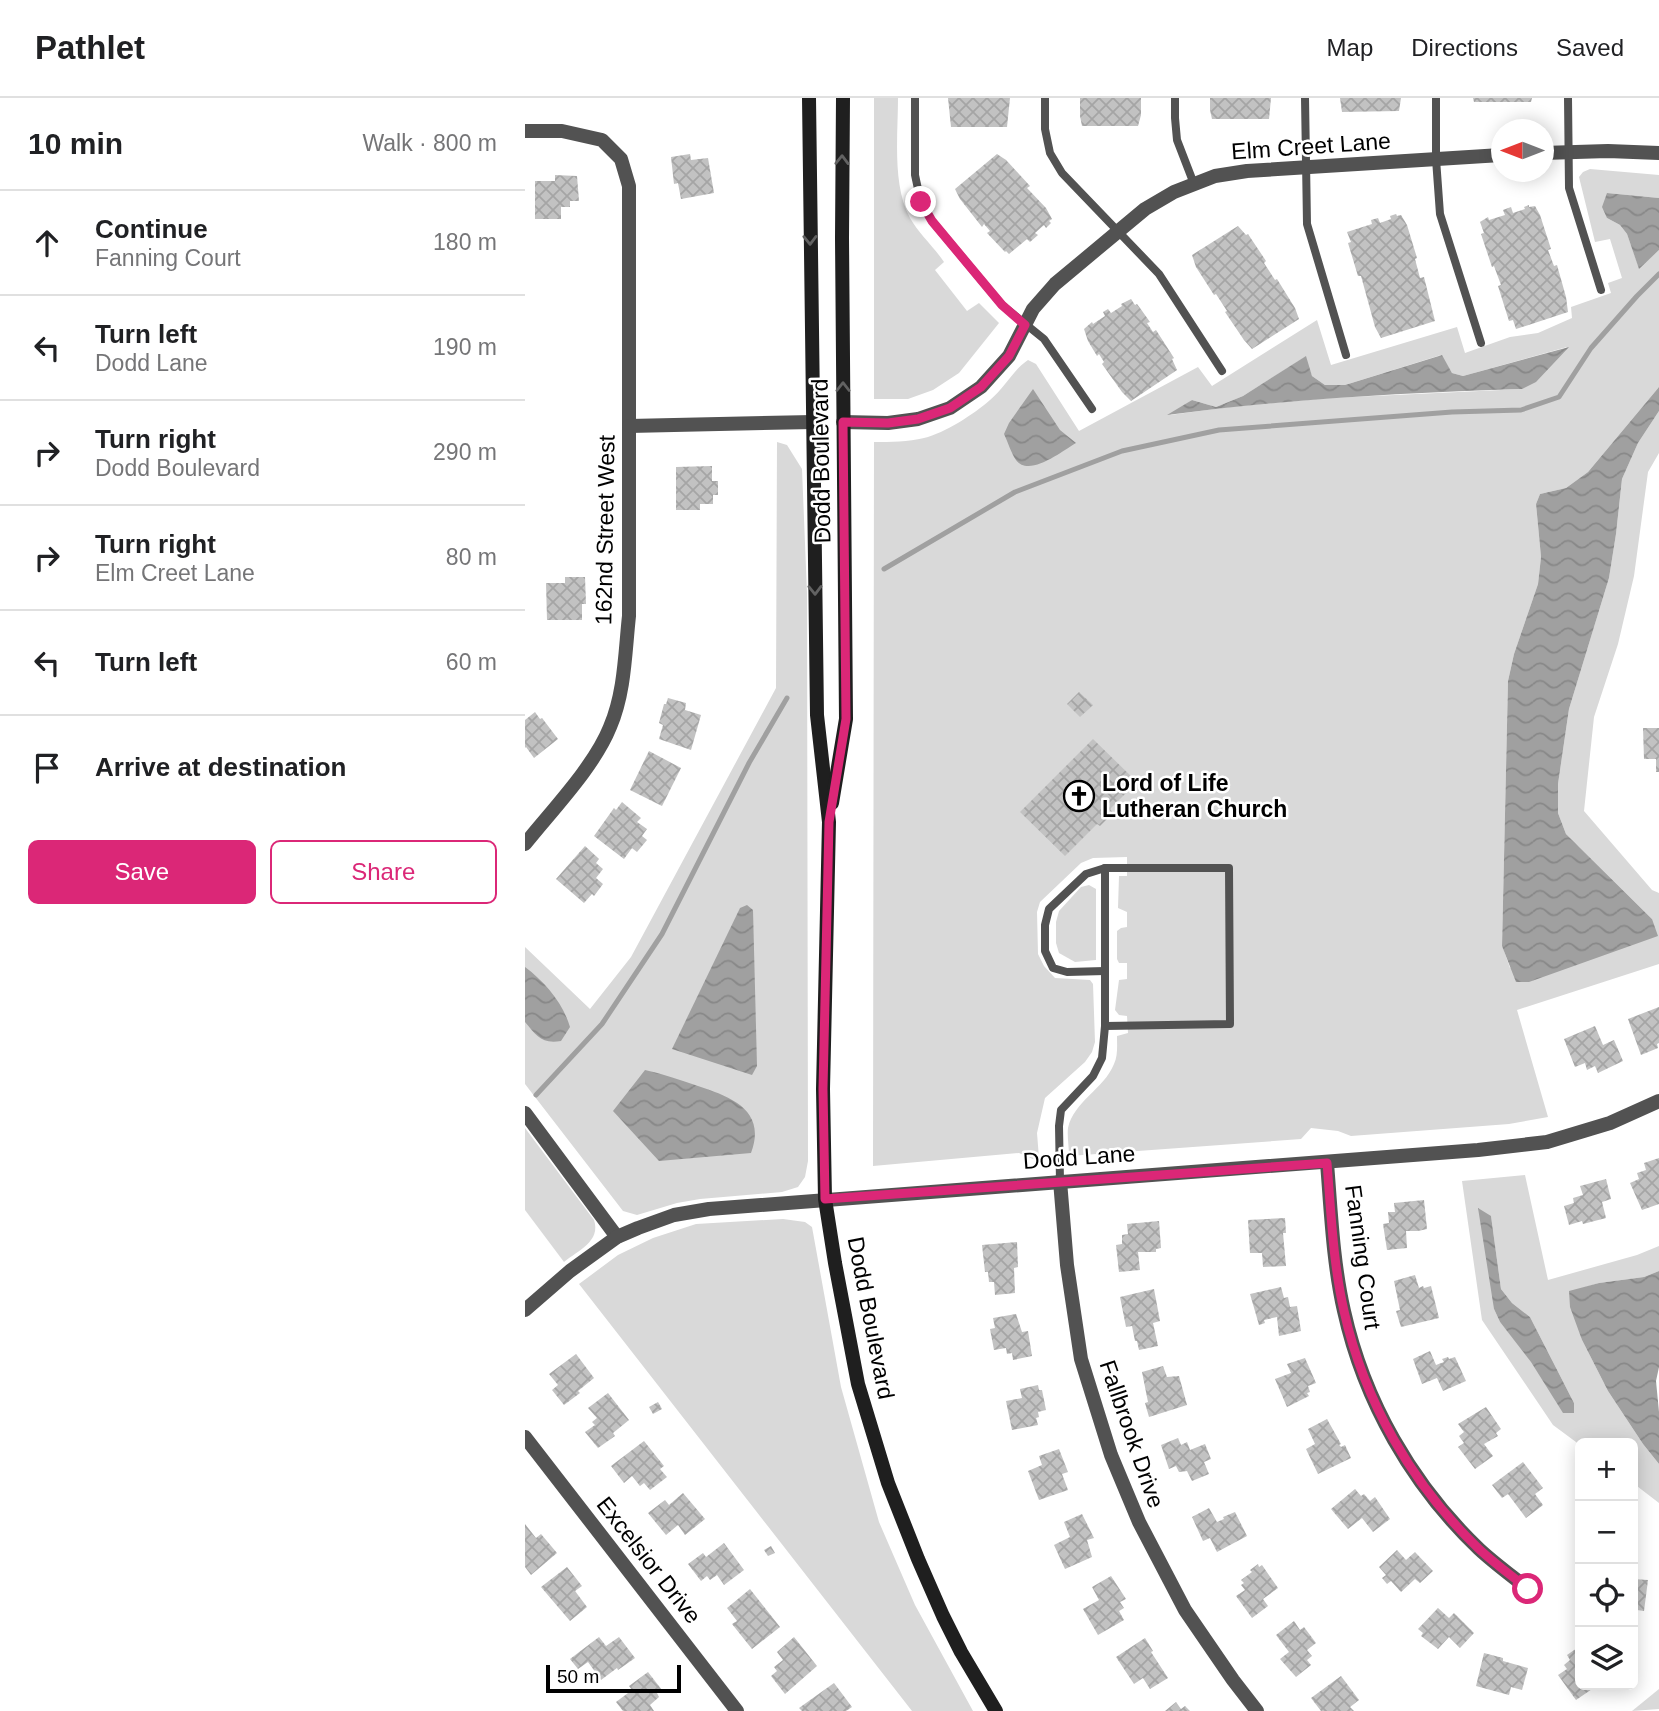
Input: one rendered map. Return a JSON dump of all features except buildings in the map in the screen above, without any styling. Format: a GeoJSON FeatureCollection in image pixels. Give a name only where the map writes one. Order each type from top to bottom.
{"type":"FeatureCollection","features":[{"type":"Feature","properties":{"kind":"street","name":"Dodd Boulevard"},"geometry":{"type":"LineString","coordinates":[[809,98],[817,715],[829,822],[823,1089],[825,1199],[858,1384],[888,1483],[943,1616],[996,1711]]}},
{"type":"Feature","properties":{"kind":"street","name":"Dodd Boulevard"},"geometry":{"type":"LineString","coordinates":[[829,822],[846,719],[843,98]]}},
{"type":"Feature","properties":{"kind":"street","name":"162nd Street West"},"geometry":{"type":"LineString","coordinates":[[525,131],[562,131],[602,140],[621,159],[629,186],[629,616],[622,685],[611,727],[591,762],[527,835]]}},
{"type":"Feature","properties":{"kind":"street"},"geometry":{"type":"LineString","coordinates":[[1554,153],[1659,153]]}},
{"type":"Feature","properties":{"kind":"street","name":"Elm Creet Lane"},"geometry":{"type":"LineString","coordinates":[[843,422],[888,423],[918,419],[950,408],[981,387],[1009,356],[1033,309],[1055,284],[1145,208],[1174,192],[1215,176],[1247,171],[1491,156]]}},
{"type":"Feature","properties":{"kind":"street"},"geometry":{"type":"LineString","coordinates":[[629,426],[813,422]]}},
{"type":"Feature","properties":{"kind":"street","name":"Dodd Lane"},"geometry":{"type":"LineString","coordinates":[[525,1310],[570,1270],[617,1237],[674,1215],[709,1209],[825,1199],[1478,1150],[1547,1142],[1610,1123],[1659,1101]]}},
{"type":"Feature","properties":{"kind":"street"},"geometry":{"type":"LineString","coordinates":[[525,1114],[617,1237]]}},
{"type":"Feature","properties":{"kind":"street","name":"Fanning Court"},"geometry":{"type":"LineString","coordinates":[[1327,1163],[1334,1247],[1344,1311],[1353,1347],[1385,1424],[1425,1488],[1453,1522],[1479,1550],[1528,1589]]}},
{"type":"Feature","properties":{"kind":"street","name":"Fallbrook Drive"},"geometry":{"type":"LineString","coordinates":[[1060,1181],[1067,1265],[1081,1359],[1111,1455],[1139,1522],[1185,1610],[1257,1711]]}},
{"type":"Feature","properties":{"kind":"street","name":"Excelsior Drive"},"geometry":{"type":"LineString","coordinates":[[525,1437],[737,1711]]}},
{"type":"Feature","properties":{"kind":"lane"},"geometry":{"type":"LineString","coordinates":[[915,98],[915,175],[921,202],[932,221],[1002,305],[1044,339],[1092,409]]}},
{"type":"Feature","properties":{"kind":"lane"},"geometry":{"type":"LineString","coordinates":[[1045,98],[1045,129],[1050,153],[1062,173],[1159,274],[1222,371]]}},
{"type":"Feature","properties":{"kind":"lane"},"geometry":{"type":"LineString","coordinates":[[1175,98],[1177,140],[1194,184]]}},
{"type":"Feature","properties":{"kind":"lane"},"geometry":{"type":"LineString","coordinates":[[1305,98],[1307,224],[1346,355]]}},
{"type":"Feature","properties":{"kind":"lane"},"geometry":{"type":"LineString","coordinates":[[1436,98],[1436,159],[1440,214],[1481,343]]}},
{"type":"Feature","properties":{"kind":"lane"},"geometry":{"type":"LineString","coordinates":[[1568,98],[1569,188],[1601,290]]}},
{"type":"Feature","properties":{"kind":"lane"},"geometry":{"type":"LineString","coordinates":[[1105,971],[1067,972],[1053,968],[1045,951],[1045,925],[1049,909],[1086,873],[1105,868],[1229,867],[1230,1024],[1105,1026]]}},
{"type":"Feature","properties":{"kind":"lane"},"geometry":{"type":"LineString","coordinates":[[1060,1181],[1061,1110],[1093,1076],[1102,1058],[1105,1026],[1105,868]]}},
{"type":"Feature","properties":{"kind":"shaded area"},"geometry":{"type":"Polygon","coordinates":[[[874,98],[898,98],[897,159],[904,205],[918,230],[944,262],[935,270],[967,311],[979,303],[999,323],[959,373],[933,390],[908,399],[874,399],[874,98]]]}},
{"type":"Feature","properties":{"kind":"shaded area"},"geometry":{"type":"Polygon","coordinates":[[[1590,169],[1659,175],[1659,198],[1607,193],[1607,218],[1620,225],[1627,234],[1639,268],[1659,250],[1659,387],[1588,472],[1566,488],[1540,494],[1536,504],[1541,557],[1538,584],[1514,654],[1508,681],[1502,945],[1510,968],[1652,919],[1566,834],[1558,813],[1558,784],[1569,709],[1609,578],[1622,479],[1638,443],[1659,411],[1659,453],[1648,472],[1634,576],[1618,644],[1594,717],[1584,811],[1652,890],[1659,893],[1659,964],[1517,1010],[1548,1117],[1509,1124],[1351,1136],[1338,1131],[1311,1128],[1301,1139],[1069,1156],[1068,1128],[1071,1119],[1114,1064],[1117,1036],[1128,1033],[1127,1016],[1119,1015],[1115,1010],[1119,980],[1127,979],[1127,963],[1119,963],[1117,959],[1117,931],[1127,927],[1127,912],[1118,908],[1119,876],[1127,876],[1127,857],[1093,858],[1081,863],[1040,902],[1037,912],[1038,954],[1044,966],[1055,978],[1090,980],[1093,984],[1095,1042],[1085,1062],[1045,1098],[1037,1133],[1039,1158],[1033,1159],[1019,1153],[873,1166],[874,442],[918,439],[932,436],[950,427],[990,400],[1028,360],[1036,364],[1079,431],[1198,367],[1212,386],[1317,320],[1331,365],[1457,327],[1465,353],[1510,337],[1538,333],[1572,318],[1571,307],[1611,293],[1608,283],[1622,278],[1610,239],[1595,242],[1579,177],[1590,169]],[[1567,347],[1463,376],[1452,373],[1441,355],[1345,385],[1325,385],[1312,376],[1305,357],[1243,396],[1216,407],[1192,400],[1170,415],[1331,398],[1522,389],[1567,347]]]}},
{"type":"Feature","properties":{"kind":"shaded area"},"geometry":{"type":"Polygon","coordinates":[[[777,442],[787,445],[802,469],[807,593],[808,1161],[805,1177],[798,1187],[782,1192],[677,1203],[637,1215],[623,1211],[525,1084],[525,947],[590,1009],[631,957],[776,688],[777,442]]]}},
{"type":"Feature","properties":{"kind":"shaded area"},"geometry":{"type":"Polygon","coordinates":[[[1089,885],[1096,889],[1096,960],[1075,962],[1059,953],[1056,922],[1059,911],[1081,887],[1089,885]]]}},
{"type":"Feature","properties":{"kind":"shaded area"},"geometry":{"type":"Polygon","coordinates":[[[525,1128],[594,1220],[592,1239],[564,1262],[525,1210],[525,1128]]]}},
{"type":"Feature","properties":{"kind":"shaded area"},"geometry":{"type":"Polygon","coordinates":[[[1525,1175],[1548,1280],[1637,1255],[1659,1246],[1659,1271],[1644,1277],[1599,1283],[1569,1292],[1582,1340],[1608,1391],[1659,1464],[1659,1503],[1638,1487],[1638,1438],[1575,1438],[1575,1441],[1553,1425],[1482,1320],[1462,1181],[1525,1175]],[[1491,1216],[1494,1309],[1500,1322],[1574,1413],[1574,1403],[1530,1317],[1512,1303],[1501,1289],[1491,1216]]]}},
{"type":"Feature","properties":{"kind":"shaded area"},"geometry":{"type":"Polygon","coordinates":[[[783,1219],[805,1222],[812,1227],[841,1387],[879,1522],[915,1605],[973,1711],[912,1711],[579,1284],[618,1255],[653,1238],[696,1224],[783,1219]]]}},
{"type":"Feature","properties":{"kind":"shaded area"},"geometry":{"type":"Polygon","coordinates":[[[1659,1689],[1659,1709],[1632,1711],[1659,1689]]]}},
{"type":"Feature","properties":{"kind":"water"},"geometry":{"type":"Polygon","coordinates":[[[1607,193],[1659,198],[1659,250],[1639,269],[1627,234],[1620,225],[1607,218],[1602,207],[1607,193]]]}},
{"type":"Feature","properties":{"kind":"water"},"geometry":{"type":"Polygon","coordinates":[[[1569,347],[1536,382],[1522,389],[1344,398],[1167,415],[1192,400],[1216,407],[1243,396],[1306,356],[1312,376],[1325,385],[1345,385],[1442,355],[1452,373],[1463,376],[1569,347]]]}},
{"type":"Feature","properties":{"kind":"water"},"geometry":{"type":"Polygon","coordinates":[[[1659,387],[1659,411],[1638,443],[1622,479],[1609,578],[1569,709],[1558,784],[1558,813],[1566,834],[1652,919],[1658,936],[1529,982],[1516,982],[1502,946],[1508,681],[1514,654],[1538,584],[1541,557],[1536,504],[1540,494],[1566,488],[1588,472],[1659,387]]]}},
{"type":"Feature","properties":{"kind":"water"},"geometry":{"type":"Polygon","coordinates":[[[1033,389],[1060,430],[1076,443],[1046,461],[1029,466],[1016,460],[1004,434],[1033,389]]]}},
{"type":"Feature","properties":{"kind":"water"},"geometry":{"type":"Polygon","coordinates":[[[747,905],[753,910],[757,1066],[752,1075],[672,1049],[740,908],[747,905]]]}},
{"type":"Feature","properties":{"kind":"water"},"geometry":{"type":"Polygon","coordinates":[[[525,967],[546,986],[563,1010],[570,1027],[561,1041],[544,1040],[525,1022],[525,967]]]}},
{"type":"Feature","properties":{"kind":"water"},"geometry":{"type":"Polygon","coordinates":[[[645,1070],[710,1090],[743,1108],[754,1126],[755,1138],[751,1153],[659,1161],[613,1111],[645,1070]]]}},
{"type":"Feature","properties":{"kind":"water"},"geometry":{"type":"Polygon","coordinates":[[[1478,1208],[1491,1216],[1501,1289],[1512,1303],[1530,1317],[1574,1403],[1574,1413],[1563,1413],[1531,1362],[1500,1322],[1494,1309],[1478,1208]]]}},
{"type":"Feature","properties":{"kind":"water"},"geometry":{"type":"Polygon","coordinates":[[[1659,1271],[1659,1367],[1656,1381],[1659,1464],[1608,1391],[1582,1340],[1570,1307],[1569,1291],[1599,1283],[1644,1277],[1659,1271]]]}},
{"type":"Feature","properties":{"kind":"waterway"},"geometry":{"type":"LineString","coordinates":[[884,569],[1015,492],[1122,451],[1219,430],[1452,412],[1521,410],[1559,397],[1591,348],[1659,274]]}},
{"type":"Feature","properties":{"kind":"waterway"},"geometry":{"type":"LineString","coordinates":[[536,1095],[602,1024],[662,934],[749,763],[787,698]]}},
{"type":"Feature","properties":{"kind":"place","name":"Lord of Life Lutheran Church"},"geometry":{"type":"Point","coordinates":[1079,796]}},
{"type":"Feature","properties":{"kind":"route"},"geometry":{"type":"LineString","coordinates":[[921,202],[932,221],[1002,305],[1025,325],[1009,356],[981,387],[950,408],[918,419],[888,423],[843,422],[846,719],[829,822],[823,1089],[825,1199],[1327,1163],[1334,1247],[1344,1311],[1353,1347],[1385,1424],[1425,1488],[1453,1522],[1479,1550],[1528,1589]]}}]}
